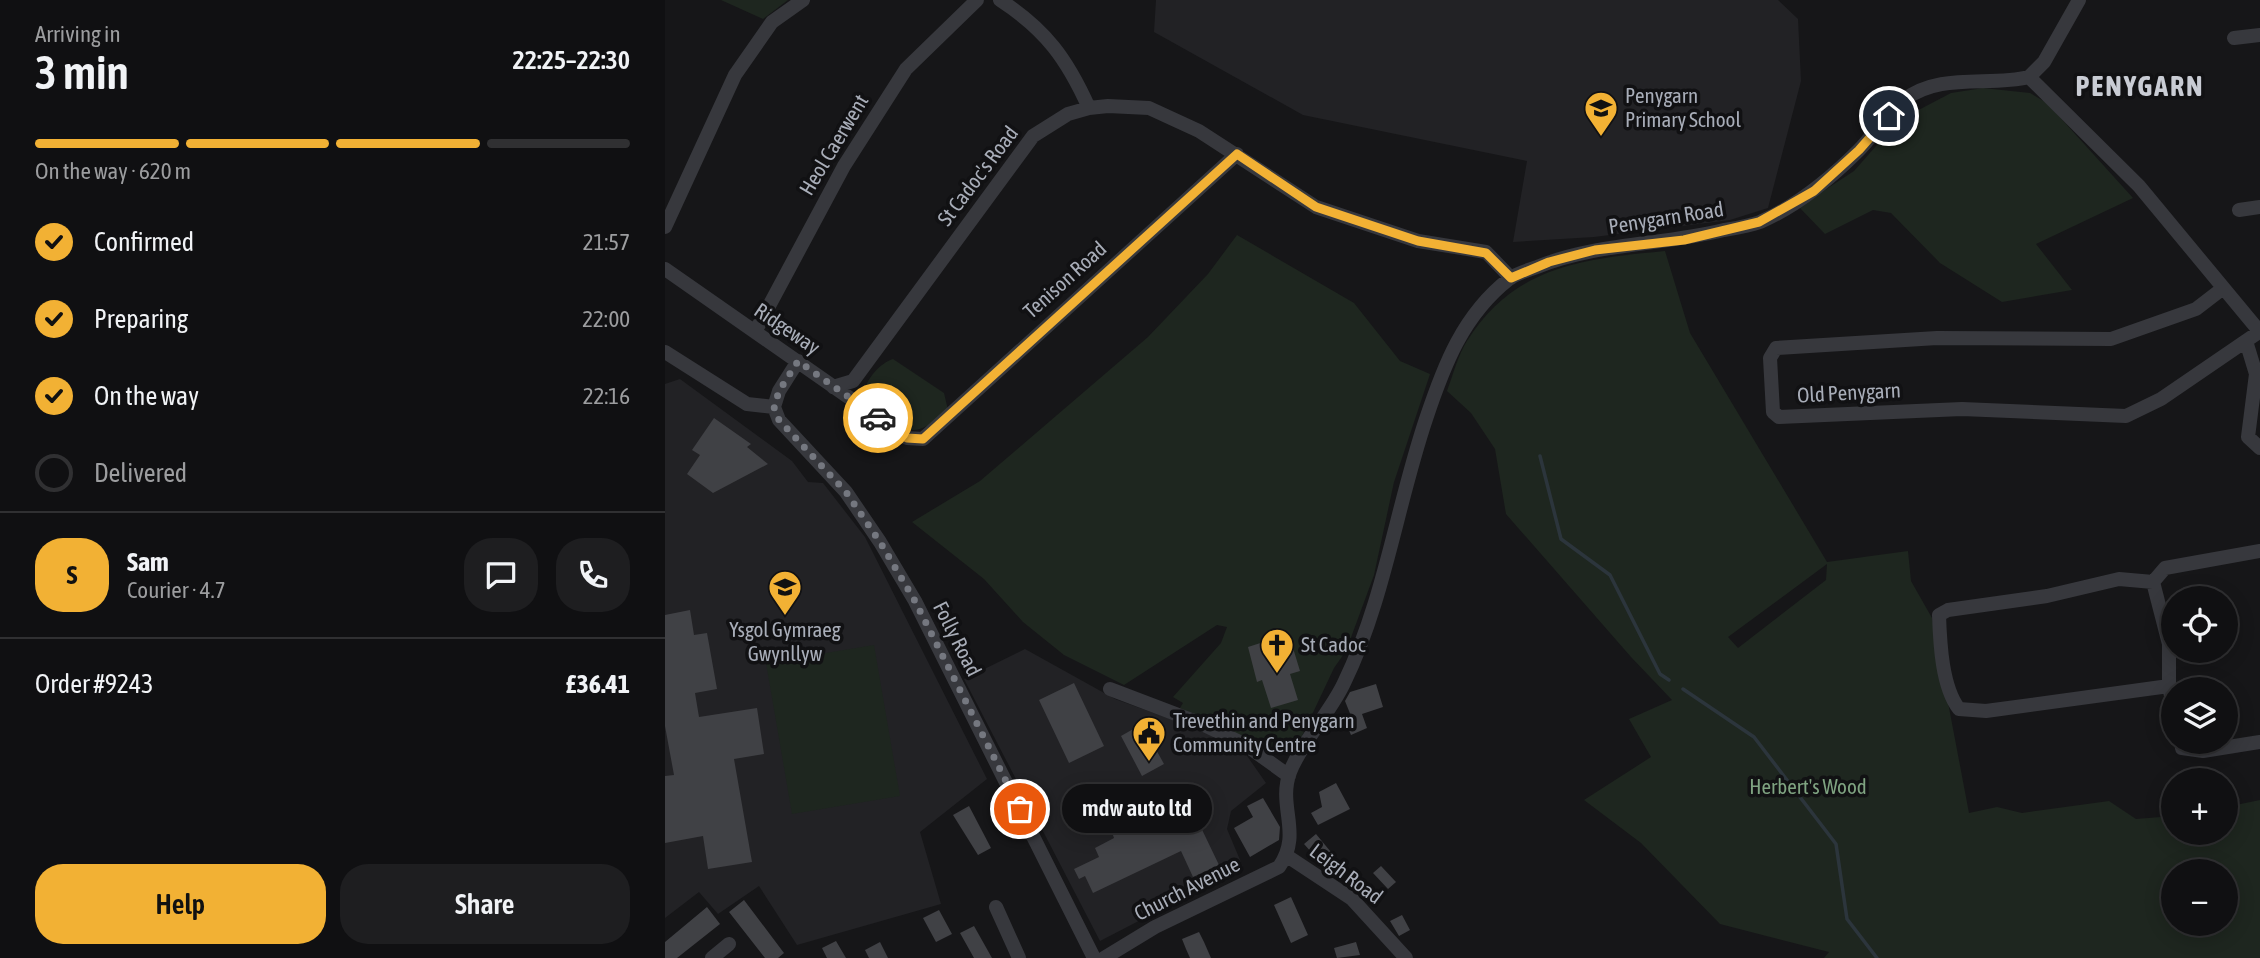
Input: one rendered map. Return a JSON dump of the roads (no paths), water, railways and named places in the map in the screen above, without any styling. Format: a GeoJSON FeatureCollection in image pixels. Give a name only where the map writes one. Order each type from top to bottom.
{"type":"FeatureCollection","features":[{"type":"Feature","properties":{"kind":"street"},"geometry":{"type":"LineString","coordinates":[[665,227],[735,75],[772,22],[803,0]]}},
{"type":"Feature","properties":{"kind":"street","name":"Heol Caerwent"},"geometry":{"type":"LineString","coordinates":[[755,332],[844,166],[906,69],[977,0]]}},
{"type":"Feature","properties":{"kind":"street"},"geometry":{"type":"LineString","coordinates":[[1000,0],[1024,16],[1048,38],[1070,67],[1089,108]]}},
{"type":"Feature","properties":{"kind":"street"},"geometry":{"type":"LineString","coordinates":[[2079,0],[2044,62],[2029,78],[2139,187],[2260,332]]}},
{"type":"Feature","properties":{"kind":"street"},"geometry":{"type":"LineString","coordinates":[[2234,38],[2260,35]]}},
{"type":"Feature","properties":{"kind":"street","name":"Penygarn Road"},"geometry":{"type":"LineString","coordinates":[[1287,856],[1291,836],[1286,795],[1289,776],[1297,757],[1345,683],[1377,592],[1408,472],[1446,360],[1467,322],[1511,278],[1549,262],[1595,250],[1684,240],[1759,222],[1814,191],[1859,150],[1905,99],[1931,87],[1960,81],[2007,83],[2029,78]]}},
{"type":"Feature","properties":{"kind":"street","name":"St Cadoc's Road"},"geometry":{"type":"LineString","coordinates":[[833,387],[853,381],[1033,136],[1068,114],[1089,108],[1149,108],[1199,131],[1316,207],[1418,241],[1486,253],[1511,278]]}},
{"type":"Feature","properties":{"kind":"street","name":"Tenison Road"},"geometry":{"type":"LineString","coordinates":[[923,439],[1237,154]]}},
{"type":"Feature","properties":{"kind":"street"},"geometry":{"type":"LineString","coordinates":[[2239,210],[2260,207]]}},
{"type":"Feature","properties":{"kind":"street","name":"Ridgeway"},"geometry":{"type":"LineString","coordinates":[[665,269],[907,438],[923,439]]}},
{"type":"Feature","properties":{"kind":"street","name":"Old Penygarn"},"geometry":{"type":"LineString","coordinates":[[2222,289],[2196,309],[2111,340],[1937,338],[1776,348],[1770,358],[1773,412],[1779,417],[1962,409],[2126,416],[2161,399],[2260,332]]}},
{"type":"Feature","properties":{"kind":"street"},"geometry":{"type":"LineString","coordinates":[[2246,341],[2256,374],[2248,437],[2260,448]]}},
{"type":"Feature","properties":{"kind":"street"},"geometry":{"type":"LineString","coordinates":[[665,352],[747,404],[765,409],[774,407],[779,391],[798,361]]}},
{"type":"Feature","properties":{"kind":"street","name":"Folly Road"},"geometry":{"type":"LineString","coordinates":[[774,407],[779,420],[846,492],[915,601],[1094,958]]}},
{"type":"Feature","properties":{"kind":"street"},"geometry":{"type":"LineString","coordinates":[[2153,582],[2165,568],[2260,551]]}},
{"type":"Feature","properties":{"kind":"street"},"geometry":{"type":"LineString","coordinates":[[2153,582],[2119,579],[2047,596],[1948,610],[1939,615],[1940,632],[1951,698],[1959,709],[1986,711],[2161,687]]}},
{"type":"Feature","properties":{"kind":"street"},"geometry":{"type":"LineString","coordinates":[[2153,582],[2169,644],[2169,677]]}},
{"type":"Feature","properties":{"kind":"street"},"geometry":{"type":"LineString","coordinates":[[1110,689],[1202,724],[1246,745],[1289,776]]}},
{"type":"Feature","properties":{"kind":"street"},"geometry":{"type":"LineString","coordinates":[[2238,746],[2260,743]]}},
{"type":"Feature","properties":{"kind":"street","name":"Church Avenue"},"geometry":{"type":"LineString","coordinates":[[1104,958],[1155,927],[1279,867],[1287,856]]}},
{"type":"Feature","properties":{"kind":"street","name":"Leigh Road"},"geometry":{"type":"LineString","coordinates":[[1287,856],[1352,899],[1406,958]]}},
{"type":"Feature","properties":{"kind":"street"},"geometry":{"type":"LineString","coordinates":[[996,907],[1019,958]]}},
{"type":"Feature","properties":{"kind":"street"},"geometry":{"type":"LineString","coordinates":[[712,958],[729,944]]}},
{"type":"Feature","properties":{"kind":"waterway"},"geometry":{"type":"LineString","coordinates":[[1540,456],[1561,539],[1610,575],[1660,674],[1669,680]]}},
{"type":"Feature","properties":{"kind":"waterway"},"geometry":{"type":"LineString","coordinates":[[1683,689],[1754,737],[1836,844],[1847,919],[1877,958]]}},
{"type":"Feature","properties":{"kind":"place","name":"Penygarn Primary School"},"geometry":{"type":"Point","coordinates":[1601,138]}},
{"type":"Feature","properties":{"kind":"place","name":"Ysgol Gymraeg Gwynllyw"},"geometry":{"type":"Point","coordinates":[785,617]}},
{"type":"Feature","properties":{"kind":"place","name":"St Cadoc"},"geometry":{"type":"Point","coordinates":[1277,675]}},
{"type":"Feature","properties":{"kind":"place","name":"Trevethin and Penygarn Community Centre"},"geometry":{"type":"Point","coordinates":[1149,763]}},
{"type":"Feature","properties":{"kind":"place","name":"mdw auto ltd"},"geometry":{"type":"Point","coordinates":[1020,809]}},
{"type":"Feature","properties":{"kind":"district","name":"PENYGARN"},"geometry":{"type":"Point","coordinates":[2140,86]}},
{"type":"Feature","properties":{"kind":"park label","name":"Herbert's Wood"},"geometry":{"type":"Point","coordinates":[1808,787]}}]}
